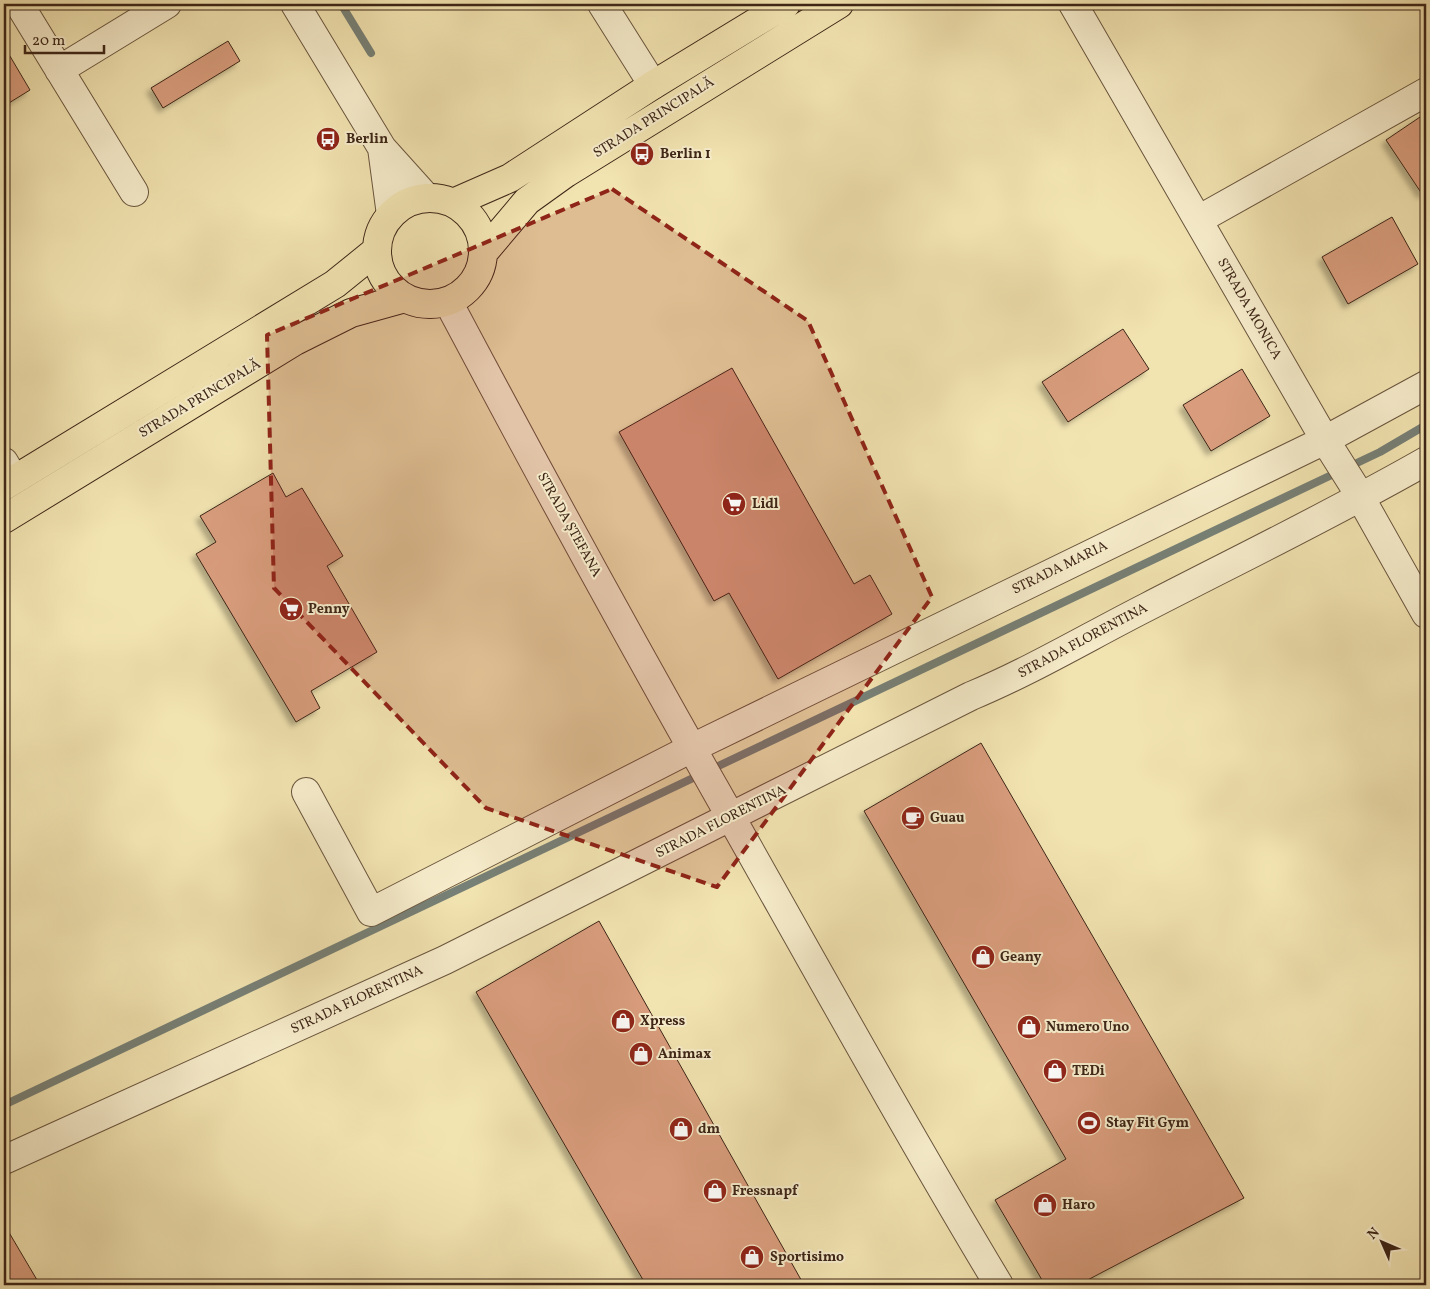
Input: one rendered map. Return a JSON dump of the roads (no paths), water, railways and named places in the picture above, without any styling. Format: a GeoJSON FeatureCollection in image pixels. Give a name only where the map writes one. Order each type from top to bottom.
{"type":"FeatureCollection","features":[{"type":"Feature","properties":{"kind":"main road","name":"STRADA PRINCIPALĂ"},"geometry":{"type":"LineString","coordinates":[[453,203],[510,178],[653,85],[786,4]]}},
{"type":"Feature","properties":{"kind":"main road","name":"STRADA PRINCIPALĂ"},"geometry":{"type":"LineString","coordinates":[[484,252],[527,201],[566,173],[840,4]]}},
{"type":"Feature","properties":{"kind":"main road"},"geometry":{"type":"LineString","coordinates":[[427,198],[440,199],[462,208],[476,223],[484,252],[481,268],[474,282],[463,293],[449,301],[419,304],[393,290],[384,278],[377,250],[379,237],[391,215],[407,203],[427,198]]}},
{"type":"Feature","properties":{"kind":"main road","name":"STRADA PRINCIPALĂ"},"geometry":{"type":"LineString","coordinates":[[7,476],[335,284],[377,250]]}},
{"type":"Feature","properties":{"kind":"main road","name":"STRADA PRINCIPALĂ"},"geometry":{"type":"LineString","coordinates":[[4,519],[295,341],[351,313],[405,298]]}},
{"type":"Feature","properties":{"kind":"street"},"geometry":{"type":"LineString","coordinates":[[19,4],[134,192]]}},
{"type":"Feature","properties":{"kind":"street"},"geometry":{"type":"LineString","coordinates":[[59,70],[167,4]]}},
{"type":"Feature","properties":{"kind":"street"},"geometry":{"type":"LineString","coordinates":[[295,4],[382,148],[427,198]]}},
{"type":"Feature","properties":{"kind":"street"},"geometry":{"type":"LineString","coordinates":[[602,4],[653,85]]}},
{"type":"Feature","properties":{"kind":"street","name":"STRADA MONICA"},"geometry":{"type":"LineString","coordinates":[[1073,4],[1358,492],[1426,614]]}},
{"type":"Feature","properties":{"kind":"street"},"geometry":{"type":"LineString","coordinates":[[1198,220],[1426,92]]}},
{"type":"Feature","properties":{"kind":"street"},"geometry":{"type":"LineString","coordinates":[[382,148],[391,215]]}},
{"type":"Feature","properties":{"kind":"street","name":"STRADA ȘTEFANA"},"geometry":{"type":"LineString","coordinates":[[449,301],[531,456],[730,818],[939,1186],[999,1285]]}},
{"type":"Feature","properties":{"kind":"street","name":"STRADA MARIA"},"geometry":{"type":"LineString","coordinates":[[306,792],[371,912],[694,752],[1330,447],[1426,385]]}},
{"type":"Feature","properties":{"kind":"street","name":"STRADA FLORENTINA"},"geometry":{"type":"LineString","coordinates":[[4,1160],[445,960],[971,696],[1009,680],[1358,492],[1426,460]]}},
{"type":"Feature","properties":{"kind":"waterway"},"geometry":{"type":"LineString","coordinates":[[341,4],[371,53]]}},
{"type":"Feature","properties":{"kind":"waterway"},"geometry":{"type":"LineString","coordinates":[[4,1105],[1380,452],[1426,425]]}},
{"type":"Feature","properties":{"kind":"place","name":"Berlin"},"geometry":{"type":"Point","coordinates":[328,139]}},
{"type":"Feature","properties":{"kind":"place","name":"Berlin 1"},"geometry":{"type":"Point","coordinates":[642,154]}},
{"type":"Feature","properties":{"kind":"place","name":"Lidl"},"geometry":{"type":"Point","coordinates":[734,504]}},
{"type":"Feature","properties":{"kind":"place","name":"Penny"},"geometry":{"type":"Point","coordinates":[291,609]}},
{"type":"Feature","properties":{"kind":"place","name":"Guau"},"geometry":{"type":"Point","coordinates":[913,818]}},
{"type":"Feature","properties":{"kind":"place","name":"Geany"},"geometry":{"type":"Point","coordinates":[983,957]}},
{"type":"Feature","properties":{"kind":"place","name":"Xpress"},"geometry":{"type":"Point","coordinates":[623,1021]}},
{"type":"Feature","properties":{"kind":"place","name":"Numero Uno"},"geometry":{"type":"Point","coordinates":[1029,1027]}},
{"type":"Feature","properties":{"kind":"place","name":"Animax"},"geometry":{"type":"Point","coordinates":[641,1054]}},
{"type":"Feature","properties":{"kind":"place","name":"TEDi"},"geometry":{"type":"Point","coordinates":[1055,1071]}},
{"type":"Feature","properties":{"kind":"place","name":"Stay Fit Gym"},"geometry":{"type":"Point","coordinates":[1089,1123]}},
{"type":"Feature","properties":{"kind":"place","name":"dm"},"geometry":{"type":"Point","coordinates":[681,1129]}},
{"type":"Feature","properties":{"kind":"place","name":"Fressnapf"},"geometry":{"type":"Point","coordinates":[715,1191]}},
{"type":"Feature","properties":{"kind":"place","name":"Haro"},"geometry":{"type":"Point","coordinates":[1045,1205]}},
{"type":"Feature","properties":{"kind":"place","name":"Sportisimo"},"geometry":{"type":"Point","coordinates":[752,1257]}}]}
